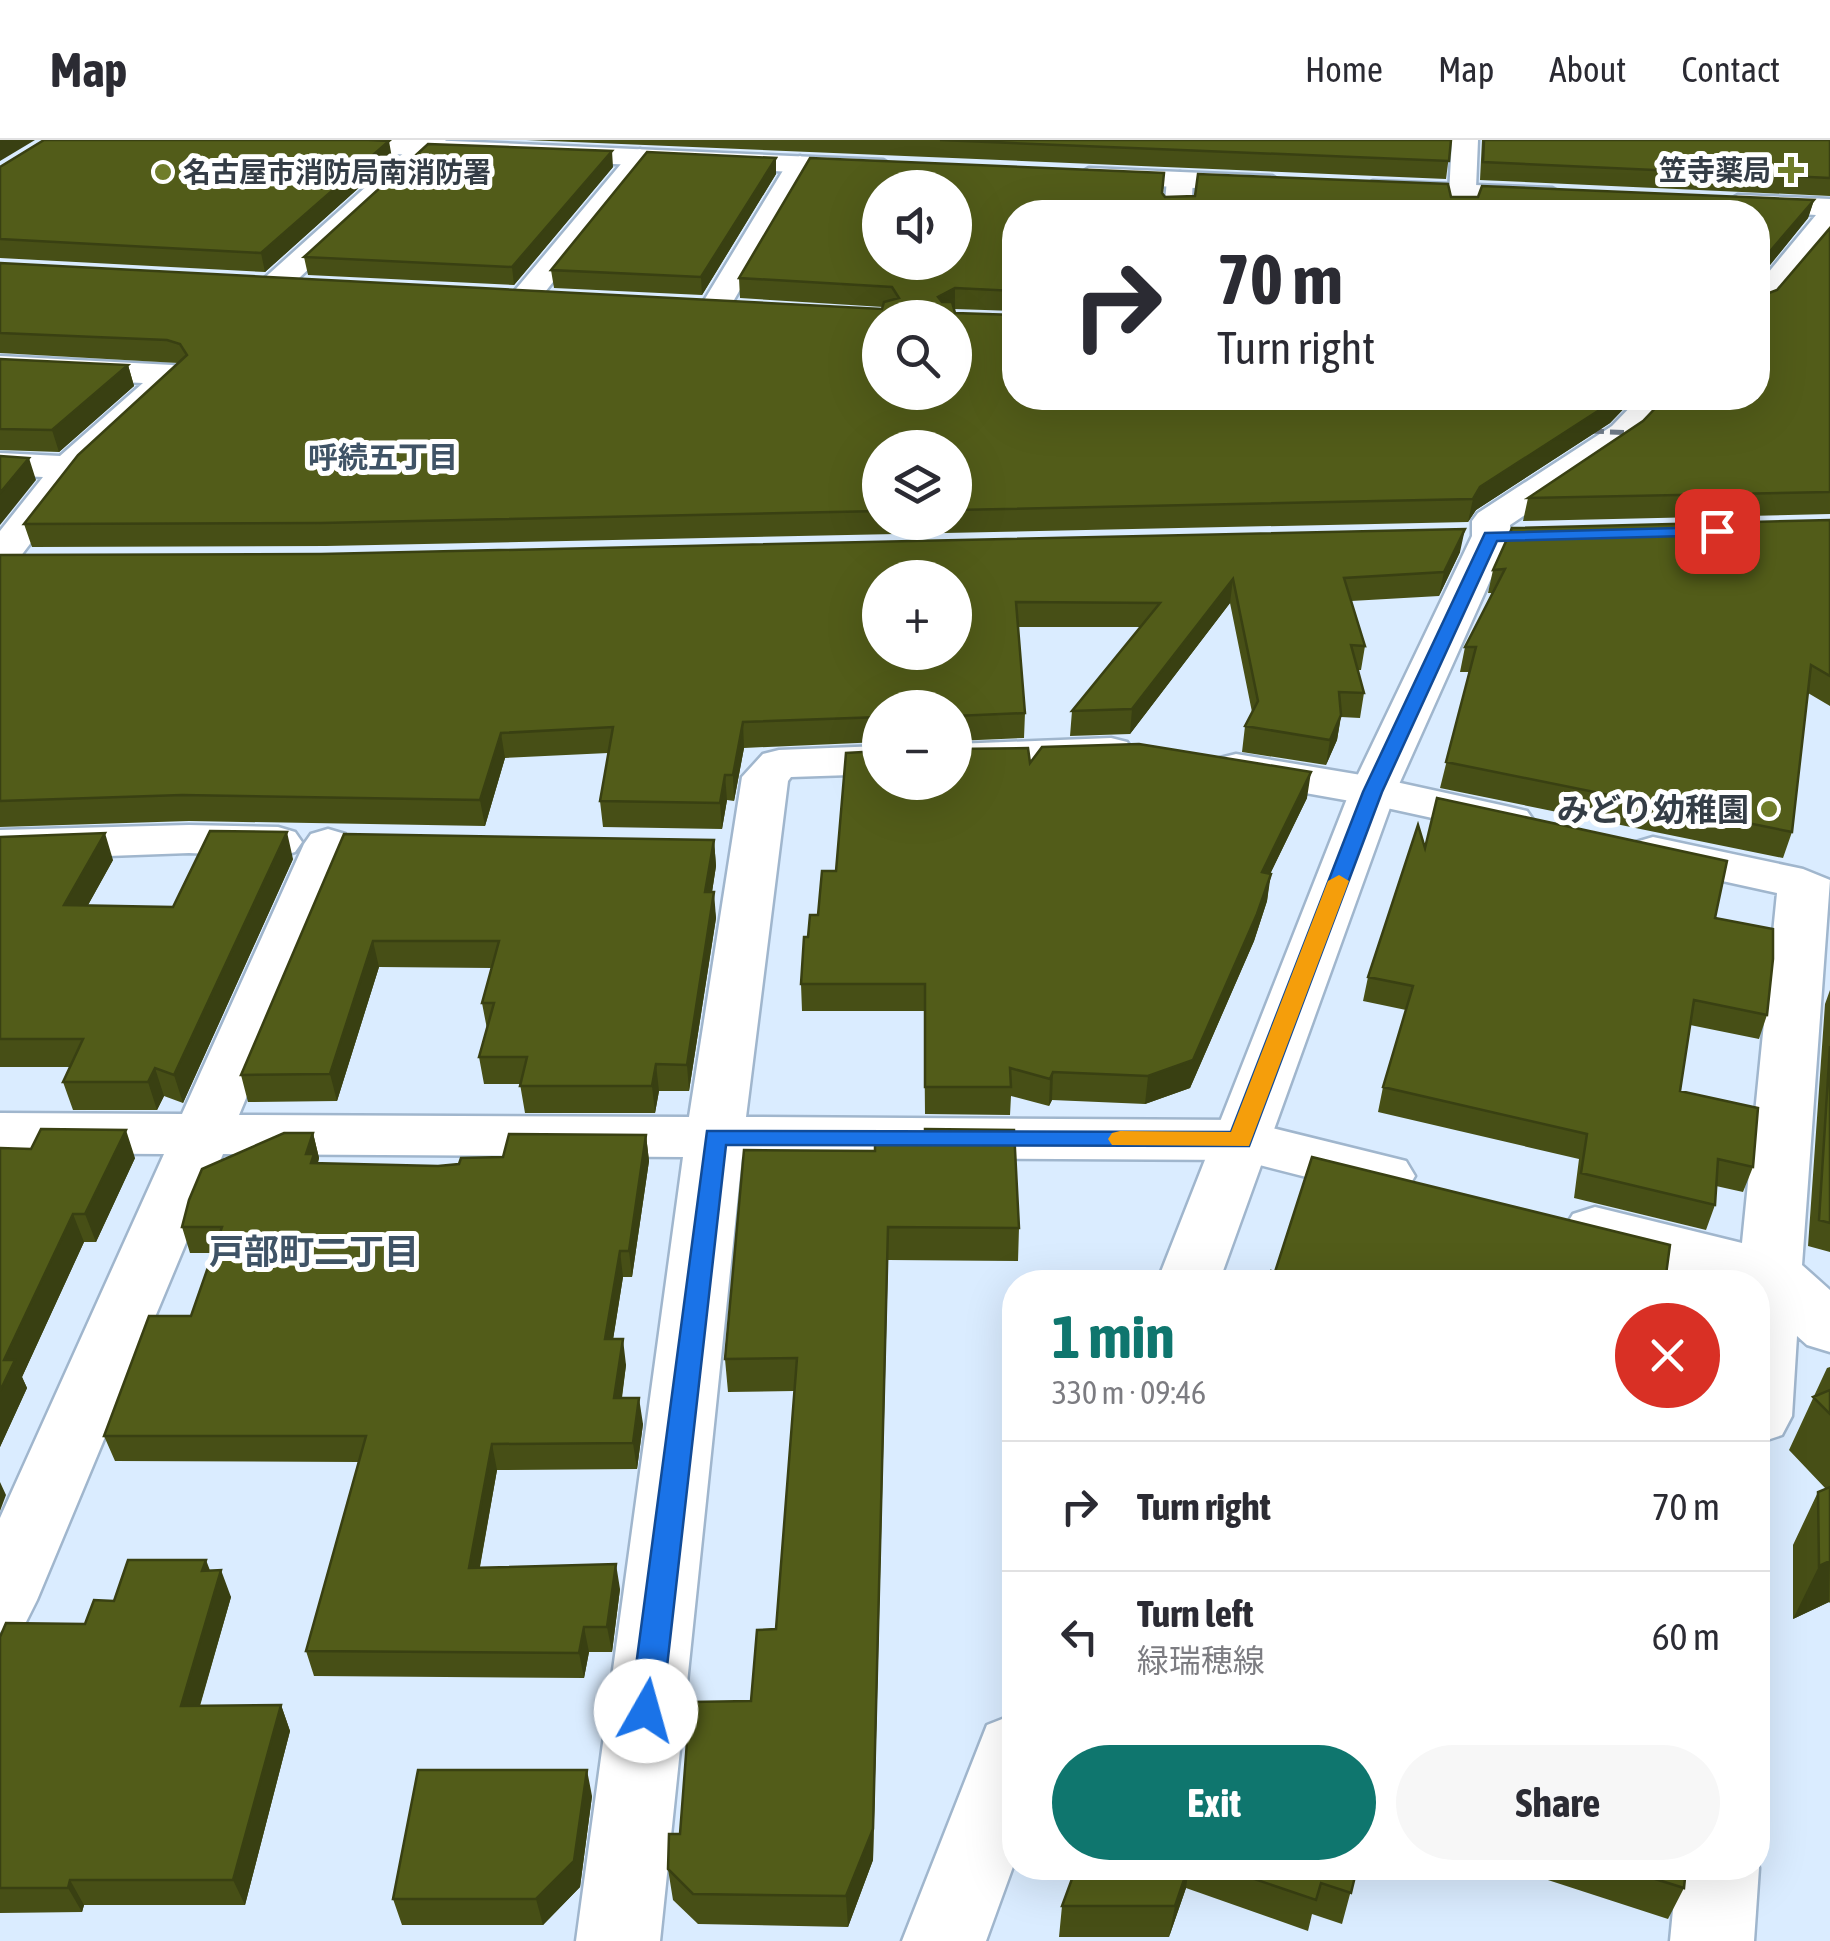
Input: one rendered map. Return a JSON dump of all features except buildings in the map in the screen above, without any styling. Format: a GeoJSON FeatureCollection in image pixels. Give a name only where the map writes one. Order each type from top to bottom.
{"type":"FeatureCollection","features":[{"type":"Feature","properties":{"kind":"street"},"geometry":{"type":"LineString","coordinates":[[258,140],[428,144],[640,157],[811,151]]}},
{"type":"Feature","properties":{"kind":"street"},"geometry":{"type":"LineString","coordinates":[[552,140],[811,151],[914,162]]}},
{"type":"Feature","properties":{"kind":"street"},"geometry":{"type":"LineString","coordinates":[[1462,194],[1465,140]]}},
{"type":"Feature","properties":{"kind":"street"},"geometry":{"type":"LineString","coordinates":[[271,288],[428,144]]}},
{"type":"Feature","properties":{"kind":"street"},"geometry":{"type":"LineString","coordinates":[[712,312],[811,151]]}},
{"type":"Feature","properties":{"kind":"street"},"geometry":{"type":"LineString","coordinates":[[522,302],[640,157]]}},
{"type":"Feature","properties":{"kind":"street"},"geometry":{"type":"LineString","coordinates":[[1069,168],[1290,177],[1180,180],[1069,168]]}},
{"type":"Feature","properties":{"kind":"street"},"geometry":{"type":"LineString","coordinates":[[1347,179],[1462,194],[1578,189]]}},
{"type":"Feature","properties":{"kind":"street"},"geometry":{"type":"LineString","coordinates":[[1178,200],[1180,180]]}},
{"type":"Feature","properties":{"kind":"street"},"geometry":{"type":"LineString","coordinates":[[1830,190],[1713,194],[1830,206]]}},
{"type":"Feature","properties":{"kind":"street"},"geometry":{"type":"LineString","coordinates":[[1770,289],[1830,215]]}},
{"type":"Feature","properties":{"kind":"street"},"geometry":{"type":"LineString","coordinates":[[232,286],[310,290]]}},
{"type":"Feature","properties":{"kind":"street"},"geometry":{"type":"LineString","coordinates":[[483,299],[560,304]]}},
{"type":"Feature","properties":{"kind":"street"},"geometry":{"type":"LineString","coordinates":[[674,310],[750,313]]}},
{"type":"Feature","properties":{"kind":"street"},"geometry":{"type":"LineString","coordinates":[[0,366],[172,375],[69,467],[13,561]]}},
{"type":"Feature","properties":{"kind":"street"},"geometry":{"type":"LineString","coordinates":[[1192,1270],[1373,792],[1491,536],[1491,521],[1624,432],[1646,410]]}},
{"type":"Feature","properties":{"kind":"street"},"geometry":{"type":"LineString","coordinates":[[0,464],[69,467]]}},
{"type":"Feature","properties":{"kind":"street"},"geometry":{"type":"LineString","coordinates":[[972,757],[1137,752],[1373,792],[1560,832]]}},
{"type":"Feature","properties":{"kind":"street"},"geometry":{"type":"LineString","coordinates":[[618,1941],[715,1136],[736,848],[765,777],[778,764],[862,761]]}},
{"type":"Feature","properties":{"kind":"street"},"geometry":{"type":"LineString","coordinates":[[0,844],[188,839],[347,844],[199,1134],[0,1600]]}},
{"type":"Feature","properties":{"kind":"street"},"geometry":{"type":"LineString","coordinates":[[1616,844],[1821,888],[1770,1273],[1830,1328]]}},
{"type":"Feature","properties":{"kind":"street"},"geometry":{"type":"LineString","coordinates":[[0,1132],[1240,1140],[1430,1188]]}},
{"type":"Feature","properties":{"kind":"street"},"geometry":{"type":"LineString","coordinates":[[1543,1216],[1758,1270]]}},
{"type":"Feature","properties":{"kind":"street"},"geometry":{"type":"LineString","coordinates":[[944,1941],[1002,1785]]}},
{"type":"Feature","properties":{"kind":"street"},"geometry":{"type":"LineString","coordinates":[[1712,1941],[1717,1880]]}},
{"type":"Feature","properties":{"kind":"railway"},"geometry":{"type":"LineString","coordinates":[[1570,430],[1655,434]]}},
{"type":"Feature","properties":{"kind":"slow traffic"},"geometry":{"type":"LineString","coordinates":[[1120,1139],[1240,1140],[1339,881]]}},
{"type":"Feature","properties":{"kind":"place","name":"笠寺薬局"},"geometry":{"type":"Point","coordinates":[1791,170]}},
{"type":"Feature","properties":{"kind":"place","name":"名古屋市消防局南消防署"},"geometry":{"type":"Point","coordinates":[163,172]}},
{"type":"Feature","properties":{"kind":"place","name":"みどり幼稚園"},"geometry":{"type":"Point","coordinates":[1769,809]}},
{"type":"Feature","properties":{"kind":"district","name":"呼続五丁目"},"geometry":{"type":"Point","coordinates":[383,457]}},
{"type":"Feature","properties":{"kind":"district","name":"戸部町二丁目"},"geometry":{"type":"Point","coordinates":[314,1251]}},
{"type":"Feature","properties":{"kind":"route"},"geometry":{"type":"LineString","coordinates":[[646,1711],[715,1136],[1240,1140],[1373,792],[1491,536],[1717,531]]}}]}
